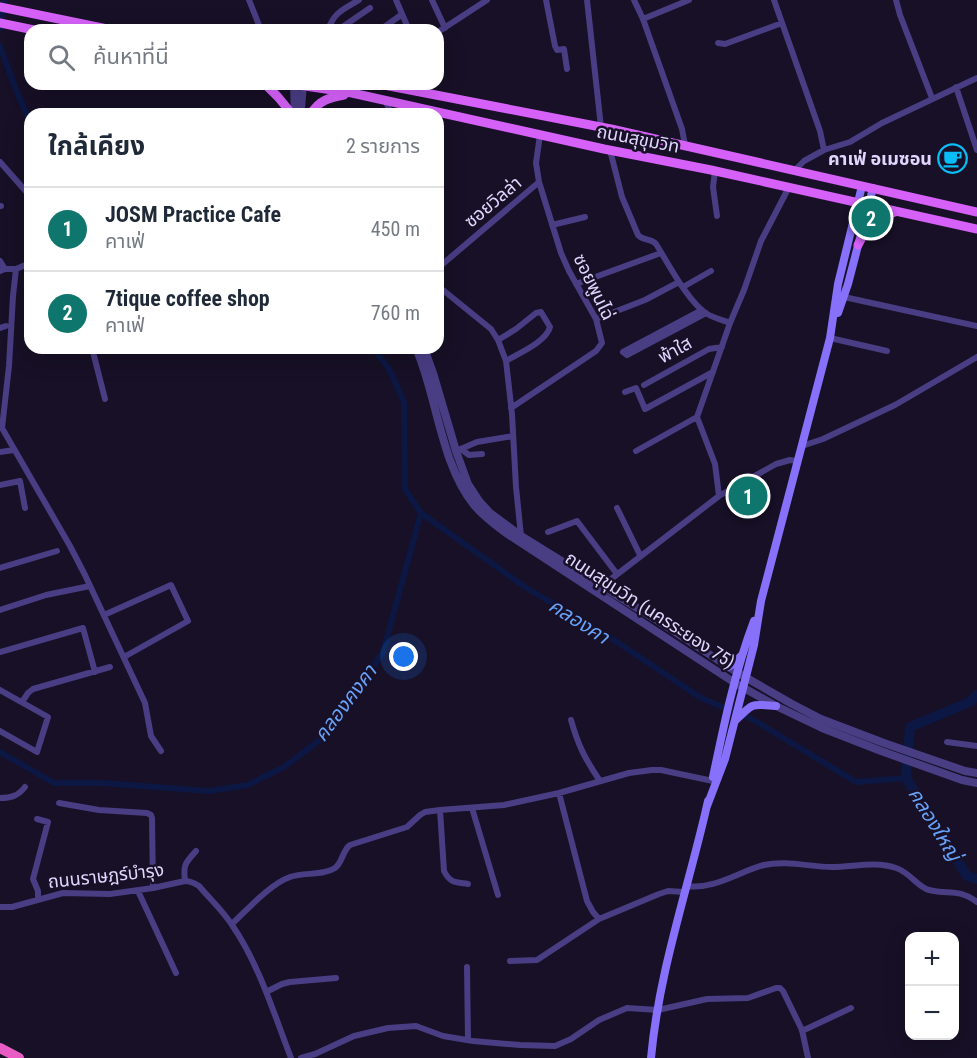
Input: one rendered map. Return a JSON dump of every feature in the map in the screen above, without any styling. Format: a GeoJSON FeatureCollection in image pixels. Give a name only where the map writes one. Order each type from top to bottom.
{"type":"FeatureCollection","features":[{"type":"Feature","properties":{"kind":"highway"},"geometry":{"type":"LineString","coordinates":[[0,1048],[19,1058]]}},
{"type":"Feature","properties":{"kind":"main road"},"geometry":{"type":"LineString","coordinates":[[0,7],[82,24]]}},
{"type":"Feature","properties":{"kind":"main road"},"geometry":{"type":"LineString","coordinates":[[0,22],[24,28]]}},
{"type":"Feature","properties":{"kind":"main road"},"geometry":{"type":"LineString","coordinates":[[271,90],[288,108]]}},
{"type":"Feature","properties":{"kind":"main road","name":"ถนนสุขุมวิท"},"geometry":{"type":"LineString","coordinates":[[331,90],[414,108]]}},
{"type":"Feature","properties":{"kind":"main road","name":"ถนนสุขุมวิท"},"geometry":{"type":"LineString","coordinates":[[410,90],[685,145],[977,212]]}},
{"type":"Feature","properties":{"kind":"main road"},"geometry":{"type":"LineString","coordinates":[[315,108],[323,100],[352,93]]}},
{"type":"Feature","properties":{"kind":"main road","name":"ถนนสุขุมวิท"},"geometry":{"type":"LineString","coordinates":[[444,114],[977,228]]}},
{"type":"Feature","properties":{"kind":"main road"},"geometry":{"type":"LineString","coordinates":[[742,676],[743,654],[761,602],[830,338],[838,284],[862,186]]}},
{"type":"Feature","properties":{"kind":"main road"},"geometry":{"type":"LineString","coordinates":[[832,327],[844,297],[873,188]]}},
{"type":"Feature","properties":{"kind":"main road"},"geometry":{"type":"LineString","coordinates":[[858,245],[872,221],[897,211]]}},
{"type":"Feature","properties":{"kind":"main road"},"geometry":{"type":"LineString","coordinates":[[651,1058],[657,1010],[685,889],[739,685],[754,645],[761,602]]}},
{"type":"Feature","properties":{"kind":"main road"},"geometry":{"type":"LineString","coordinates":[[728,667],[743,654]]}},
{"type":"Feature","properties":{"kind":"main road"},"geometry":{"type":"LineString","coordinates":[[735,721],[736,698]]}},
{"type":"Feature","properties":{"kind":"main road"},"geometry":{"type":"LineString","coordinates":[[707,806],[725,759],[727,732],[747,709],[754,705],[776,706]]}},
{"type":"Feature","properties":{"kind":"street"},"geometry":{"type":"LineString","coordinates":[[249,0],[259,24]]}},
{"type":"Feature","properties":{"kind":"street"},"geometry":{"type":"LineString","coordinates":[[330,24],[332,18],[359,0]]}},
{"type":"Feature","properties":{"kind":"street"},"geometry":{"type":"LineString","coordinates":[[396,0],[406,24]]}},
{"type":"Feature","properties":{"kind":"street"},"geometry":{"type":"LineString","coordinates":[[432,0],[443,24]]}},
{"type":"Feature","properties":{"kind":"street"},"geometry":{"type":"LineString","coordinates":[[445,28],[487,0]]}},
{"type":"Feature","properties":{"kind":"street"},"geometry":{"type":"LineString","coordinates":[[546,0],[555,46],[557,50],[564,49],[567,69]]}},
{"type":"Feature","properties":{"kind":"street"},"geometry":{"type":"LineString","coordinates":[[587,0],[601,127]]}},
{"type":"Feature","properties":{"kind":"street"},"geometry":{"type":"LineString","coordinates":[[634,0],[643,19],[682,129],[685,145]]}},
{"type":"Feature","properties":{"kind":"street"},"geometry":{"type":"LineString","coordinates":[[643,19],[689,0]]}},
{"type":"Feature","properties":{"kind":"street"},"geometry":{"type":"LineString","coordinates":[[774,0],[820,131],[824,150]]}},
{"type":"Feature","properties":{"kind":"street"},"geometry":{"type":"LineString","coordinates":[[896,0],[932,98]]}},
{"type":"Feature","properties":{"kind":"street"},"geometry":{"type":"LineString","coordinates":[[347,24],[370,8]]}},
{"type":"Feature","properties":{"kind":"street"},"geometry":{"type":"LineString","coordinates":[[388,24],[401,15]]}},
{"type":"Feature","properties":{"kind":"street"},"geometry":{"type":"LineString","coordinates":[[718,43],[725,44],[782,23]]}},
{"type":"Feature","properties":{"kind":"street"},"geometry":{"type":"LineString","coordinates":[[795,170],[804,161],[824,150],[850,142],[882,123],[977,78]]}},
{"type":"Feature","properties":{"kind":"street"},"geometry":{"type":"LineString","coordinates":[[956,87],[977,150]]}},
{"type":"Feature","properties":{"kind":"street"},"geometry":{"type":"LineString","coordinates":[[294,108],[296,90]]}},
{"type":"Feature","properties":{"kind":"street"},"geometry":{"type":"LineString","coordinates":[[298,90],[301,108]]}},
{"type":"Feature","properties":{"kind":"street"},"geometry":{"type":"LineString","coordinates":[[386,102],[388,108]]}},
{"type":"Feature","properties":{"kind":"street","name":"ซอยพูนไฉ่"},"geometry":{"type":"LineString","coordinates":[[511,408],[598,349],[602,341],[596,319],[561,253],[539,182],[536,163],[540,135]]}},
{"type":"Feature","properties":{"kind":"street"},"geometry":{"type":"LineString","coordinates":[[610,150],[622,197],[638,234],[642,238],[654,241],[681,284],[704,312],[730,323]]}},
{"type":"Feature","properties":{"kind":"street"},"geometry":{"type":"LineString","coordinates":[[0,162],[24,190]]}},
{"type":"Feature","properties":{"kind":"street"},"geometry":{"type":"LineString","coordinates":[[715,171],[713,187],[717,216]]}},
{"type":"Feature","properties":{"kind":"street","name":"ซอยวิลล่า"},"geometry":{"type":"LineString","coordinates":[[444,263],[539,182]]}},
{"type":"Feature","properties":{"kind":"street"},"geometry":{"type":"LineString","coordinates":[[719,496],[715,465],[697,417],[761,241],[789,187]]}},
{"type":"Feature","properties":{"kind":"street"},"geometry":{"type":"LineString","coordinates":[[552,225],[585,217]]}},
{"type":"Feature","properties":{"kind":"street"},"geometry":{"type":"LineString","coordinates":[[576,284],[662,253]]}},
{"type":"Feature","properties":{"kind":"street"},"geometry":{"type":"LineString","coordinates":[[0,261],[3,270],[16,269],[24,265]]}},
{"type":"Feature","properties":{"kind":"street"},"geometry":{"type":"LineString","coordinates":[[16,269],[9,366],[2,422],[4,432],[70,546],[90,586],[146,703],[151,736],[160,752]]}},
{"type":"Feature","properties":{"kind":"street"},"geometry":{"type":"LineString","coordinates":[[596,319],[711,271]]}},
{"type":"Feature","properties":{"kind":"street"},"geometry":{"type":"LineString","coordinates":[[444,291],[491,329],[506,361],[521,536]]}},
{"type":"Feature","properties":{"kind":"street"},"geometry":{"type":"LineString","coordinates":[[844,297],[977,326]]}},
{"type":"Feature","properties":{"kind":"street"},"geometry":{"type":"LineString","coordinates":[[498,340],[536,313],[541,312],[550,327],[538,342],[506,361]]}},
{"type":"Feature","properties":{"kind":"street"},"geometry":{"type":"LineString","coordinates":[[672,328],[627,355],[623,352],[704,312]]}},
{"type":"Feature","properties":{"kind":"street"},"geometry":{"type":"LineString","coordinates":[[830,338],[887,351]]}},
{"type":"Feature","properties":{"kind":"street","name":"พ้าใส"},"geometry":{"type":"LineString","coordinates":[[644,385],[709,349],[722,347]]}},
{"type":"Feature","properties":{"kind":"street"},"geometry":{"type":"LineString","coordinates":[[94,354],[105,399]]}},
{"type":"Feature","properties":{"kind":"street","name":"ถนนสุขุมวิท (นครระยอง 75)"},"geometry":{"type":"LineString","coordinates":[[418,354],[461,486],[486,518],[506,533],[739,685],[776,706],[822,728],[977,773]]}},
{"type":"Feature","properties":{"kind":"street","name":"ถนนสุขุมวิท (นครระยอง 75)"},"geometry":{"type":"LineString","coordinates":[[426,354],[468,484],[490,513],[521,536],[742,676],[792,704],[882,747],[962,780],[977,783]]}},
{"type":"Feature","properties":{"kind":"street"},"geometry":{"type":"LineString","coordinates":[[802,446],[823,439],[895,405],[977,357]]}},
{"type":"Feature","properties":{"kind":"street"},"geometry":{"type":"LineString","coordinates":[[625,392],[636,388],[645,409],[713,372]]}},
{"type":"Feature","properties":{"kind":"street"},"geometry":{"type":"LineString","coordinates":[[636,450],[697,417]]}},
{"type":"Feature","properties":{"kind":"street"},"geometry":{"type":"LineString","coordinates":[[458,450],[477,442],[513,436]]}},
{"type":"Feature","properties":{"kind":"street"},"geometry":{"type":"LineString","coordinates":[[0,452],[14,450]]}},
{"type":"Feature","properties":{"kind":"street"},"geometry":{"type":"LineString","coordinates":[[458,450],[469,455],[482,454]]}},
{"type":"Feature","properties":{"kind":"street"},"geometry":{"type":"LineString","coordinates":[[602,586],[719,496],[776,464],[790,460],[797,461]]}},
{"type":"Feature","properties":{"kind":"street"},"geometry":{"type":"LineString","coordinates":[[0,484],[21,481],[25,508]]}},
{"type":"Feature","properties":{"kind":"street"},"geometry":{"type":"LineString","coordinates":[[617,508],[640,555]]}},
{"type":"Feature","properties":{"kind":"street"},"geometry":{"type":"LineString","coordinates":[[548,532],[577,521],[617,574]]}},
{"type":"Feature","properties":{"kind":"street"},"geometry":{"type":"LineString","coordinates":[[0,568],[57,551]]}},
{"type":"Feature","properties":{"kind":"street"},"geometry":{"type":"LineString","coordinates":[[104,615],[171,585],[188,621],[124,657]]}},
{"type":"Feature","properties":{"kind":"street"},"geometry":{"type":"LineString","coordinates":[[0,610],[46,595],[90,586]]}},
{"type":"Feature","properties":{"kind":"street"},"geometry":{"type":"LineString","coordinates":[[0,652],[82,628],[95,672]]}},
{"type":"Feature","properties":{"kind":"street"},"geometry":{"type":"LineString","coordinates":[[22,702],[33,689],[110,667]]}},
{"type":"Feature","properties":{"kind":"street"},"geometry":{"type":"LineString","coordinates":[[0,690],[48,717],[37,752],[0,731]]}},
{"type":"Feature","properties":{"kind":"street"},"geometry":{"type":"LineString","coordinates":[[571,720],[585,759],[600,781]]}},
{"type":"Feature","properties":{"kind":"street"},"geometry":{"type":"LineString","coordinates":[[947,742],[977,746]]}},
{"type":"Feature","properties":{"kind":"street"},"geometry":{"type":"LineString","coordinates":[[232,924],[281,881],[298,875],[333,870],[342,860],[345,850],[350,845],[407,827],[425,812],[504,805],[560,793],[629,773],[652,770],[669,771],[713,781]]}},
{"type":"Feature","properties":{"kind":"street"},"geometry":{"type":"LineString","coordinates":[[0,798],[18,794],[25,787]]}},
{"type":"Feature","properties":{"kind":"street"},"geometry":{"type":"LineString","coordinates":[[560,793],[587,901],[599,919]]}},
{"type":"Feature","properties":{"kind":"street"},"geometry":{"type":"LineString","coordinates":[[59,803],[151,815],[153,888]]}},
{"type":"Feature","properties":{"kind":"street"},"geometry":{"type":"LineString","coordinates":[[472,808],[498,895]]}},
{"type":"Feature","properties":{"kind":"street"},"geometry":{"type":"LineString","coordinates":[[440,810],[444,871],[453,881],[468,884]]}},
{"type":"Feature","properties":{"kind":"street"},"geometry":{"type":"LineString","coordinates":[[37,819],[48,822],[33,879],[38,891],[38,899]]}},
{"type":"Feature","properties":{"kind":"street"},"geometry":{"type":"LineString","coordinates":[[185,881],[183,868],[196,851]]}},
{"type":"Feature","properties":{"kind":"street"},"geometry":{"type":"LineString","coordinates":[[510,961],[537,960],[599,919],[659,894],[708,886],[773,864],[832,867],[876,864],[888,866],[903,871],[928,890],[958,892],[977,902]]}},
{"type":"Feature","properties":{"kind":"street","name":"ถนนราษฎร์บำรุง"},"geometry":{"type":"LineString","coordinates":[[0,907],[12,907],[63,893],[110,894],[190,881],[199,886],[232,924],[266,992],[291,1058]]}},
{"type":"Feature","properties":{"kind":"street"},"geometry":{"type":"LineString","coordinates":[[138,891],[176,973]]}},
{"type":"Feature","properties":{"kind":"street"},"geometry":{"type":"LineString","coordinates":[[467,967],[468,1040]]}},
{"type":"Feature","properties":{"kind":"street"},"geometry":{"type":"LineString","coordinates":[[266,992],[290,982],[336,978]]}},
{"type":"Feature","properties":{"kind":"street"},"geometry":{"type":"LineString","coordinates":[[302,1058],[354,1036],[388,1028],[416,1026],[443,1036],[468,1040],[520,1046],[555,1046],[571,1039],[599,1020],[627,1008],[657,1010],[707,999],[748,998],[776,988],[783,991],[802,1031],[808,1058]]}},
{"type":"Feature","properties":{"kind":"street"},"geometry":{"type":"LineString","coordinates":[[802,1031],[851,1008]]}},
{"type":"Feature","properties":{"kind":"waterway","name":"คลองคา"},"geometry":{"type":"LineString","coordinates":[[0,28],[4,0]]}},
{"type":"Feature","properties":{"kind":"waterway","name":"คลองคา"},"geometry":{"type":"LineString","coordinates":[[0,46],[24,108]]}},
{"type":"Feature","properties":{"kind":"waterway","name":"คลองคา"},"geometry":{"type":"LineString","coordinates":[[378,354],[389,369],[404,402],[405,489],[421,513],[525,587],[614,640],[701,698],[730,710]]}},
{"type":"Feature","properties":{"kind":"waterway","name":"คลองคงคา"},"geometry":{"type":"LineString","coordinates":[[0,752],[54,783],[102,783],[209,791],[248,785],[284,767],[321,739],[383,652],[421,513]]}},
{"type":"Feature","properties":{"kind":"waterway","name":"คลองคา"},"geometry":{"type":"LineString","coordinates":[[977,695],[970,702],[910,727],[906,778],[967,876],[977,879]]}},
{"type":"Feature","properties":{"kind":"waterway","name":"คลองคา"},"geometry":{"type":"LineString","coordinates":[[739,714],[752,719],[856,782],[906,778]]}},
{"type":"Feature","properties":{"kind":"place","name":"คาเฟ่ อเมซอน"},"geometry":{"type":"Point","coordinates":[953,159]}},
{"type":"Feature","properties":{"kind":"place","name":"7tique coffee shop"},"geometry":{"type":"Point","coordinates":[871,218]}},
{"type":"Feature","properties":{"kind":"place","name":"JOSM Practice Cafe"},"geometry":{"type":"Point","coordinates":[748,496]}},
{"type":"Feature","properties":{"kind":"water label","name":"คลองใหญ่"},"geometry":{"type":"Point","coordinates":[935,824]}}]}
